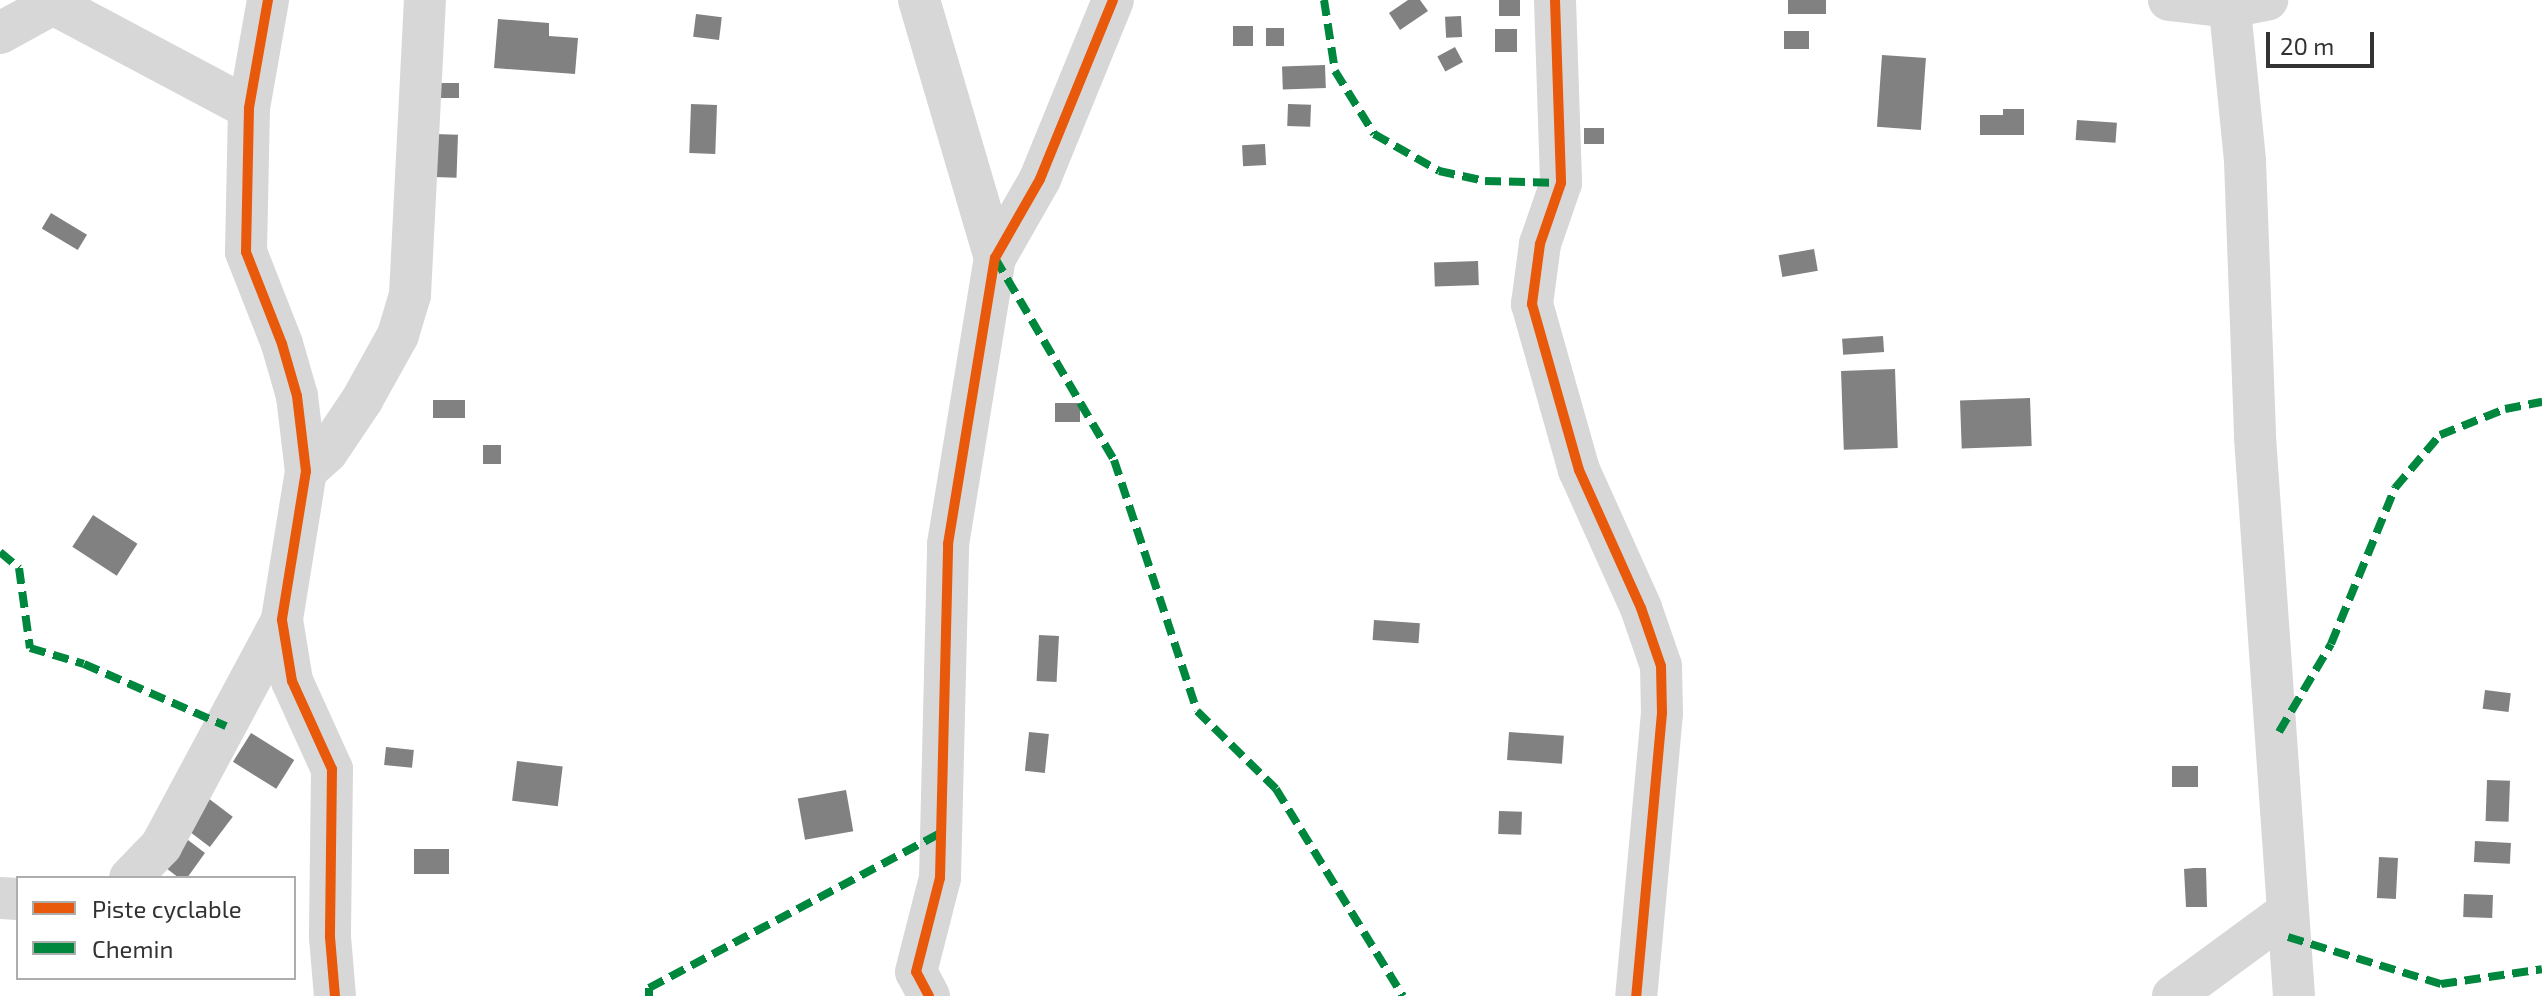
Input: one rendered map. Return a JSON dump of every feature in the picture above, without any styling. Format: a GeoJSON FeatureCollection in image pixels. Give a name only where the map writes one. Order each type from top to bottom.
{"type":"FeatureCollection","features":[{"type":"Feature","properties":{"kind":"street"},"geometry":{"type":"LineString","coordinates":[[268,0],[249,108],[246,252],[286,357],[306,471],[282,620],[292,681],[332,769],[312,918],[335,996]]}},
{"type":"Feature","properties":{"kind":"street"},"geometry":{"type":"LineString","coordinates":[[306,471],[327,452],[362,400],[398,335],[410,295],[425,0]]}},
{"type":"Feature","properties":{"kind":"street"},"geometry":{"type":"LineString","coordinates":[[919,0],[995,258]]}},
{"type":"Feature","properties":{"kind":"street"},"geometry":{"type":"LineString","coordinates":[[929,996],[916,972],[940,878],[948,544],[995,258],[1040,179],[1113,0]]}},
{"type":"Feature","properties":{"kind":"street"},"geometry":{"type":"LineString","coordinates":[[1555,0],[1561,183],[1537,255],[1532,304],[1579,470],[1641,608],[1661,666],[1662,713],[1636,996]]}},
{"type":"Feature","properties":{"kind":"street"},"geometry":{"type":"LineString","coordinates":[[2169,0],[2242,2],[2255,437],[2279,732],[2286,913],[2294,996]]}},
{"type":"Feature","properties":{"kind":"street"},"geometry":{"type":"LineString","coordinates":[[0,33],[55,2],[249,108]]}},
{"type":"Feature","properties":{"kind":"street"},"geometry":{"type":"LineString","coordinates":[[132,876],[161,846],[282,620]]}},
{"type":"Feature","properties":{"kind":"street"},"geometry":{"type":"LineString","coordinates":[[2173,996],[2286,913]]}},
{"type":"Feature","properties":{"kind":"building"},"geometry":{"type":"Polygon","coordinates":[[[1408,0],[1420,0],[1428,11],[1400,30],[1389,13],[1408,0]]]}},
{"type":"Feature","properties":{"kind":"building"},"geometry":{"type":"Polygon","coordinates":[[[1499,0],[1520,0],[1520,16],[1499,16],[1499,0]]]}},
{"type":"Feature","properties":{"kind":"building"},"geometry":{"type":"Polygon","coordinates":[[[1788,0],[1826,0],[1826,14],[1788,14],[1788,0]]]}},
{"type":"Feature","properties":{"kind":"building"},"geometry":{"type":"Polygon","coordinates":[[[696,14],[722,17],[719,40],[693,37],[696,14]]]}},
{"type":"Feature","properties":{"kind":"building"},"geometry":{"type":"Polygon","coordinates":[[[1461,16],[1462,37],[1446,38],[1445,17],[1461,16]]]}},
{"type":"Feature","properties":{"kind":"building"},"geometry":{"type":"Polygon","coordinates":[[[498,19],[549,23],[549,36],[578,38],[575,74],[494,68],[498,19]]]}},
{"type":"Feature","properties":{"kind":"building"},"geometry":{"type":"Polygon","coordinates":[[[1233,26],[1253,26],[1253,46],[1233,46],[1233,26]]]}},
{"type":"Feature","properties":{"kind":"building"},"geometry":{"type":"Polygon","coordinates":[[[1266,28],[1284,28],[1284,46],[1266,46],[1266,28]]]}},
{"type":"Feature","properties":{"kind":"building"},"geometry":{"type":"Polygon","coordinates":[[[1495,29],[1517,29],[1517,52],[1495,52],[1495,29]]]}},
{"type":"Feature","properties":{"kind":"building"},"geometry":{"type":"Polygon","coordinates":[[[1784,31],[1809,31],[1809,49],[1784,49],[1784,31]]]}},
{"type":"Feature","properties":{"kind":"building"},"geometry":{"type":"Polygon","coordinates":[[[1455,47],[1463,62],[1445,71],[1437,56],[1455,47]]]}},
{"type":"Feature","properties":{"kind":"building"},"geometry":{"type":"Polygon","coordinates":[[[1882,55],[1926,58],[1921,130],[1877,127],[1882,55]]]}},
{"type":"Feature","properties":{"kind":"building"},"geometry":{"type":"Polygon","coordinates":[[[1325,65],[1326,88],[1283,89],[1282,67],[1325,65]]]}},
{"type":"Feature","properties":{"kind":"building"},"geometry":{"type":"Polygon","coordinates":[[[441,83],[459,83],[459,98],[441,98],[441,83]]]}},
{"type":"Feature","properties":{"kind":"building"},"geometry":{"type":"Polygon","coordinates":[[[691,104],[717,105],[715,154],[689,153],[691,104]]]}},
{"type":"Feature","properties":{"kind":"building"},"geometry":{"type":"Polygon","coordinates":[[[1288,104],[1311,105],[1310,127],[1287,126],[1288,104]]]}},
{"type":"Feature","properties":{"kind":"building"},"geometry":{"type":"Polygon","coordinates":[[[2003,109],[2024,109],[2024,135],[1980,135],[1980,115],[2003,115],[2003,109]]]}},
{"type":"Feature","properties":{"kind":"building"},"geometry":{"type":"Polygon","coordinates":[[[2077,120],[2117,123],[2116,143],[2076,140],[2077,120]]]}},
{"type":"Feature","properties":{"kind":"building"},"geometry":{"type":"Polygon","coordinates":[[[1584,128],[1604,128],[1604,144],[1584,144],[1584,128]]]}},
{"type":"Feature","properties":{"kind":"building"},"geometry":{"type":"Polygon","coordinates":[[[435,134],[458,135],[456,178],[433,177],[435,134]]]}},
{"type":"Feature","properties":{"kind":"building"},"geometry":{"type":"Polygon","coordinates":[[[1265,144],[1266,165],[1243,166],[1242,145],[1265,144]]]}},
{"type":"Feature","properties":{"kind":"building"},"geometry":{"type":"Polygon","coordinates":[[[51,213],[87,235],[78,250],[42,228],[51,213]]]}},
{"type":"Feature","properties":{"kind":"building"},"geometry":{"type":"Polygon","coordinates":[[[1814,249],[1818,271],[1782,277],[1779,255],[1814,249]]]}},
{"type":"Feature","properties":{"kind":"building"},"geometry":{"type":"Polygon","coordinates":[[[1478,261],[1479,285],[1435,287],[1434,263],[1478,261]]]}},
{"type":"Feature","properties":{"kind":"building"},"geometry":{"type":"Polygon","coordinates":[[[1883,336],[1884,352],[1843,355],[1842,339],[1883,336]]]}},
{"type":"Feature","properties":{"kind":"building"},"geometry":{"type":"Polygon","coordinates":[[[1895,369],[1898,448],[1844,450],[1841,371],[1895,369]]]}},
{"type":"Feature","properties":{"kind":"building"},"geometry":{"type":"Polygon","coordinates":[[[2030,398],[2032,446],[1962,448],[1960,400],[2030,398]]]}},
{"type":"Feature","properties":{"kind":"building"},"geometry":{"type":"Polygon","coordinates":[[[433,400],[465,400],[465,418],[433,418],[433,400]]]}},
{"type":"Feature","properties":{"kind":"building"},"geometry":{"type":"Polygon","coordinates":[[[1055,403],[1080,403],[1080,422],[1055,422],[1055,403]]]}},
{"type":"Feature","properties":{"kind":"building"},"geometry":{"type":"Polygon","coordinates":[[[483,445],[501,445],[501,464],[483,464],[483,445]]]}},
{"type":"Feature","properties":{"kind":"building"},"geometry":{"type":"Polygon","coordinates":[[[93,515],[137,544],[117,576],[72,547],[93,515]]]}},
{"type":"Feature","properties":{"kind":"building"},"geometry":{"type":"Polygon","coordinates":[[[1374,620],[1420,623],[1418,643],[1373,640],[1374,620]]]}},
{"type":"Feature","properties":{"kind":"building"},"geometry":{"type":"Polygon","coordinates":[[[1039,635],[1059,636],[1057,682],[1037,681],[1039,635]]]}},
{"type":"Feature","properties":{"kind":"building"},"geometry":{"type":"Polygon","coordinates":[[[2485,690],[2511,693],[2508,712],[2483,709],[2485,690]]]}},
{"type":"Feature","properties":{"kind":"building"},"geometry":{"type":"Polygon","coordinates":[[[1029,732],[1049,734],[1045,773],[1025,771],[1029,732]]]}},
{"type":"Feature","properties":{"kind":"building"},"geometry":{"type":"Polygon","coordinates":[[[1509,732],[1564,736],[1562,764],[1507,760],[1509,732]]]}},
{"type":"Feature","properties":{"kind":"building"},"geometry":{"type":"Polygon","coordinates":[[[251,733],[294,760],[276,789],[233,762],[251,733]]]}},
{"type":"Feature","properties":{"kind":"building"},"geometry":{"type":"Polygon","coordinates":[[[386,747],[414,750],[412,768],[384,765],[386,747]]]}},
{"type":"Feature","properties":{"kind":"building"},"geometry":{"type":"Polygon","coordinates":[[[517,761],[563,767],[558,806],[512,801],[517,761]]]}},
{"type":"Feature","properties":{"kind":"building"},"geometry":{"type":"Polygon","coordinates":[[[2172,766],[2198,766],[2198,787],[2172,787],[2172,766]]]}},
{"type":"Feature","properties":{"kind":"building"},"geometry":{"type":"Polygon","coordinates":[[[2487,780],[2510,781],[2509,822],[2486,821],[2487,780]]]}},
{"type":"Feature","properties":{"kind":"building"},"geometry":{"type":"Polygon","coordinates":[[[846,790],[853,831],[805,840],[798,799],[846,790]]]}},
{"type":"Feature","properties":{"kind":"building"},"geometry":{"type":"Polygon","coordinates":[[[208,798],[233,817],[210,847],[185,828],[208,798]]]}},
{"type":"Feature","properties":{"kind":"building"},"geometry":{"type":"Polygon","coordinates":[[[1499,811],[1522,812],[1521,835],[1498,834],[1499,811]]]}},
{"type":"Feature","properties":{"kind":"building"},"geometry":{"type":"Polygon","coordinates":[[[188,840],[205,853],[188,876],[176,876],[166,868],[188,840]]]}},
{"type":"Feature","properties":{"kind":"building"},"geometry":{"type":"Polygon","coordinates":[[[2475,841],[2511,843],[2510,864],[2474,862],[2475,841]]]}},
{"type":"Feature","properties":{"kind":"building"},"geometry":{"type":"Polygon","coordinates":[[[414,849],[449,849],[449,874],[414,874],[414,849]]]}},
{"type":"Feature","properties":{"kind":"building"},"geometry":{"type":"Polygon","coordinates":[[[2379,857],[2398,858],[2396,899],[2377,898],[2379,857]]]}},
{"type":"Feature","properties":{"kind":"building"},"geometry":{"type":"Polygon","coordinates":[[[2206,868],[2207,907],[2186,907],[2184,869],[2206,868]]]}},
{"type":"Feature","properties":{"kind":"building"},"geometry":{"type":"Polygon","coordinates":[[[2464,894],[2493,895],[2492,918],[2463,917],[2464,894]]]}},
{"type":"Feature","properties":{"kind":"marked path"},"geometry":{"type":"LineString","coordinates":[[1324,0],[1335,71],[1374,134],[1439,171],[1485,181],[1561,183]]}},
{"type":"Feature","properties":{"kind":"marked path"},"geometry":{"type":"LineString","coordinates":[[995,258],[1114,460],[1197,711],[1276,789],[1403,996]]}},
{"type":"Feature","properties":{"kind":"marked path"},"geometry":{"type":"LineString","coordinates":[[2279,732],[2331,644],[2395,488],[2440,435],[2505,409],[2542,402]]}},
{"type":"Feature","properties":{"kind":"marked path"},"geometry":{"type":"LineString","coordinates":[[0,552],[19,568],[30,648],[84,664],[226,726]]}},
{"type":"Feature","properties":{"kind":"marked path"},"geometry":{"type":"LineString","coordinates":[[649,996],[649,988],[942,832]]}},
{"type":"Feature","properties":{"kind":"marked path"},"geometry":{"type":"LineString","coordinates":[[2288,937],[2441,984],[2542,969]]}},
{"type":"Feature","properties":{"kind":"cycle path"},"geometry":{"type":"LineString","coordinates":[[268,0],[249,108],[246,252],[282,344],[297,396],[306,471],[282,620],[292,681],[332,769],[330,937],[335,996]]}},
{"type":"Feature","properties":{"kind":"cycle path"},"geometry":{"type":"LineString","coordinates":[[929,996],[916,972],[940,878],[948,544],[995,258],[1040,179],[1113,0]]}},
{"type":"Feature","properties":{"kind":"cycle path"},"geometry":{"type":"LineString","coordinates":[[1555,0],[1561,183],[1540,244],[1532,304],[1579,470],[1641,608],[1661,666],[1662,713],[1636,996]]}}]}
